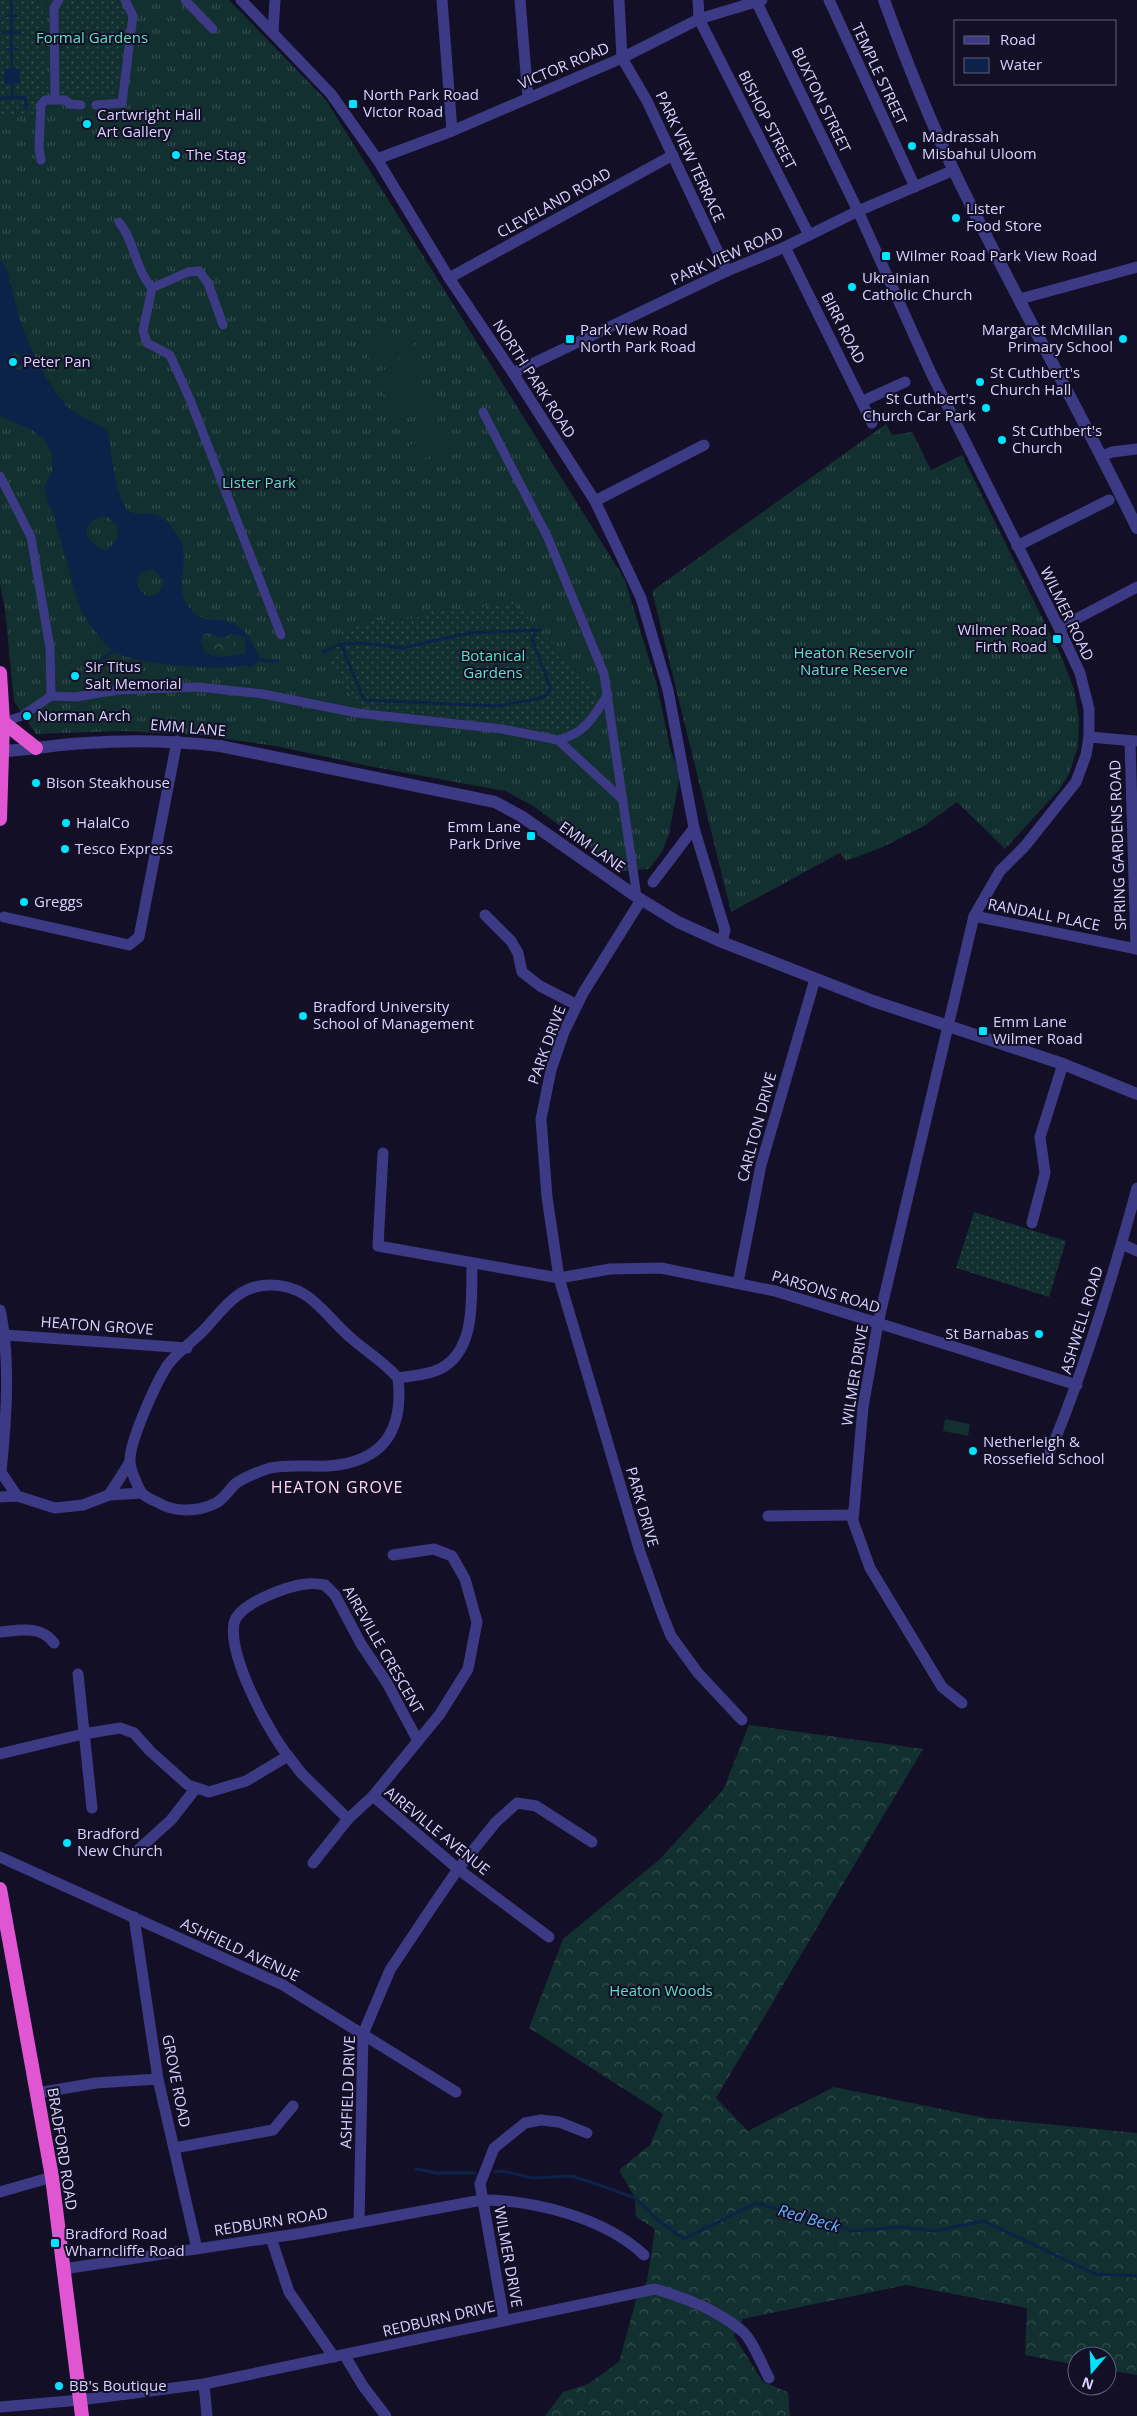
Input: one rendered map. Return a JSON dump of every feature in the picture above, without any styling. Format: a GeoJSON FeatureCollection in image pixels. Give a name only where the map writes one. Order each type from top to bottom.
{"type":"FeatureCollection","features":[{"type":"Feature","properties":{"kind":"highway"},"geometry":{"type":"LineString","coordinates":[[0,673],[3,722],[0,820]]}},
{"type":"Feature","properties":{"kind":"highway"},"geometry":{"type":"LineString","coordinates":[[3,722],[36,748]]}},
{"type":"Feature","properties":{"kind":"highway","name":"BRADFORD ROAD"},"geometry":{"type":"LineString","coordinates":[[0,1891],[52,2177],[82,2416]]}},
{"type":"Feature","properties":{"kind":"street"},"geometry":{"type":"LineString","coordinates":[[55,99],[54,8],[59,0]]}},
{"type":"Feature","properties":{"kind":"street"},"geometry":{"type":"LineString","coordinates":[[96,105],[107,106],[113,102],[122,103],[133,16],[125,0]]}},
{"type":"Feature","properties":{"kind":"street"},"geometry":{"type":"LineString","coordinates":[[185,0],[212,29]]}},
{"type":"Feature","properties":{"kind":"street","name":"NORTH PARK ROAD"},"geometry":{"type":"LineString","coordinates":[[241,0],[331,94],[377,159],[449,278],[514,373],[595,501],[640,598],[660,662],[668,690],[694,828]]}},
{"type":"Feature","properties":{"kind":"street"},"geometry":{"type":"LineString","coordinates":[[273,32],[275,27],[274,0]]}},
{"type":"Feature","properties":{"kind":"street"},"geometry":{"type":"LineString","coordinates":[[442,0],[452,131]]}},
{"type":"Feature","properties":{"kind":"street"},"geometry":{"type":"LineString","coordinates":[[520,0],[528,98]]}},
{"type":"Feature","properties":{"kind":"street"},"geometry":{"type":"LineString","coordinates":[[619,0],[622,58]]}},
{"type":"Feature","properties":{"kind":"street"},"geometry":{"type":"LineString","coordinates":[[698,0],[699,19]]}},
{"type":"Feature","properties":{"kind":"street","name":"TEMPLE STREET"},"geometry":{"type":"LineString","coordinates":[[829,0],[915,187]]}},
{"type":"Feature","properties":{"kind":"street"},"geometry":{"type":"LineString","coordinates":[[884,0],[905,58],[954,170],[1102,456],[1137,528]]}},
{"type":"Feature","properties":{"kind":"street","name":"VICTOR ROAD"},"geometry":{"type":"LineString","coordinates":[[377,159],[452,131],[622,58],[699,19],[760,1]]}},
{"type":"Feature","properties":{"kind":"street","name":"BUXTON STREET"},"geometry":{"type":"LineString","coordinates":[[760,1],[858,211]]}},
{"type":"Feature","properties":{"kind":"street","name":"BISHOP STREET"},"geometry":{"type":"LineString","coordinates":[[699,19],[809,235]]}},
{"type":"Feature","properties":{"kind":"street","name":"PARK VIEW TERRACE"},"geometry":{"type":"LineString","coordinates":[[622,58],[647,101],[726,271]]}},
{"type":"Feature","properties":{"kind":"street"},"geometry":{"type":"LineString","coordinates":[[41,160],[39,148],[41,105],[45,100],[55,99],[81,105]]}},
{"type":"Feature","properties":{"kind":"street","name":"CLEVELAND ROAD"},"geometry":{"type":"LineString","coordinates":[[449,278],[673,155]]}},
{"type":"Feature","properties":{"kind":"street","name":"PARK VIEW ROAD"},"geometry":{"type":"LineString","coordinates":[[514,373],[726,271],[785,247],[858,211],[954,170]]}},
{"type":"Feature","properties":{"kind":"street","name":"WILMER ROAD"},"geometry":{"type":"LineString","coordinates":[[858,211],[931,373],[1080,673],[1088,709],[1089,736],[1086,755],[1076,782],[1025,846],[1000,871],[974,916],[947,1027]]}},
{"type":"Feature","properties":{"kind":"street"},"geometry":{"type":"LineString","coordinates":[[119,222],[128,238],[140,272],[152,288],[143,331],[148,343],[170,355],[191,402],[281,635]]}},
{"type":"Feature","properties":{"kind":"street","name":"BIRR ROAD"},"geometry":{"type":"LineString","coordinates":[[785,247],[863,401],[872,423]]}},
{"type":"Feature","properties":{"kind":"street"},"geometry":{"type":"LineString","coordinates":[[1020,299],[1137,267]]}},
{"type":"Feature","properties":{"kind":"street"},"geometry":{"type":"LineString","coordinates":[[152,288],[188,272],[199,271],[208,283],[223,325]]}},
{"type":"Feature","properties":{"kind":"street"},"geometry":{"type":"LineString","coordinates":[[863,401],[905,382]]}},
{"type":"Feature","properties":{"kind":"street"},"geometry":{"type":"LineString","coordinates":[[483,412],[548,538],[601,664],[608,694],[639,898]]}},
{"type":"Feature","properties":{"kind":"street"},"geometry":{"type":"LineString","coordinates":[[595,501],[704,445]]}},
{"type":"Feature","properties":{"kind":"street"},"geometry":{"type":"LineString","coordinates":[[1102,456],[1112,452],[1137,449]]}},
{"type":"Feature","properties":{"kind":"street"},"geometry":{"type":"LineString","coordinates":[[0,476],[31,537],[50,648],[51,696]]}},
{"type":"Feature","properties":{"kind":"street"},"geometry":{"type":"LineString","coordinates":[[1017,546],[1109,500]]}},
{"type":"Feature","properties":{"kind":"street"},"geometry":{"type":"LineString","coordinates":[[1059,628],[1137,587]]}},
{"type":"Feature","properties":{"kind":"street"},"geometry":{"type":"LineString","coordinates":[[3,722],[22,716],[51,696],[76,697],[117,690],[198,687],[263,694],[357,713],[502,729],[558,740],[573,736],[582,731],[608,694]]}},
{"type":"Feature","properties":{"kind":"street"},"geometry":{"type":"LineString","coordinates":[[1089,736],[1133,741]]}},
{"type":"Feature","properties":{"kind":"street","name":"EMM LANE"},"geometry":{"type":"LineString","coordinates":[[2,751],[131,740],[177,741],[220,746],[495,802],[521,816],[639,898],[678,922],[722,942],[815,979],[947,1027],[1063,1064],[1137,1094]]}},
{"type":"Feature","properties":{"kind":"street"},"geometry":{"type":"LineString","coordinates":[[558,740],[623,800]]}},
{"type":"Feature","properties":{"kind":"street"},"geometry":{"type":"LineString","coordinates":[[4,917],[129,945],[135,942],[139,937],[177,741]]}},
{"type":"Feature","properties":{"kind":"street","name":"SPRING GARDENS ROAD"},"geometry":{"type":"LineString","coordinates":[[1133,741],[1136,949]]}},
{"type":"Feature","properties":{"kind":"street"},"geometry":{"type":"LineString","coordinates":[[653,882],[694,828]]}},
{"type":"Feature","properties":{"kind":"street"},"geometry":{"type":"LineString","coordinates":[[694,828],[725,930],[722,942]]}},
{"type":"Feature","properties":{"kind":"street","name":"PARK DRIVE"},"geometry":{"type":"LineString","coordinates":[[639,898],[577,1004],[564,1032],[551,1070],[541,1119],[547,1197],[559,1278],[640,1552],[671,1636],[698,1673],[742,1720]]}},
{"type":"Feature","properties":{"kind":"street"},"geometry":{"type":"LineString","coordinates":[[485,915],[511,941],[518,953],[522,972],[540,986],[577,1004]]}},
{"type":"Feature","properties":{"kind":"street","name":"RANDALL PLACE"},"geometry":{"type":"LineString","coordinates":[[974,916],[1136,949]]}},
{"type":"Feature","properties":{"kind":"street","name":"CARLTON DRIVE"},"geometry":{"type":"LineString","coordinates":[[738,1283],[761,1164],[815,979]]}},
{"type":"Feature","properties":{"kind":"street","name":"WILMER DRIVE"},"geometry":{"type":"LineString","coordinates":[[947,1027],[878,1323],[863,1407],[853,1521],[870,1568],[942,1687],[962,1702]]}},
{"type":"Feature","properties":{"kind":"street"},"geometry":{"type":"LineString","coordinates":[[1032,1223],[1045,1172],[1040,1137],[1063,1064]]}},
{"type":"Feature","properties":{"kind":"street"},"geometry":{"type":"LineString","coordinates":[[383,1154],[378,1246],[559,1278]]}},
{"type":"Feature","properties":{"kind":"street","name":"ASHWELL ROAD"},"geometry":{"type":"LineString","coordinates":[[1046,1459],[1077,1385],[1122,1244],[1137,1188]]}},
{"type":"Feature","properties":{"kind":"street"},"geometry":{"type":"LineString","coordinates":[[1122,1244],[1137,1251]]}},
{"type":"Feature","properties":{"kind":"street"},"geometry":{"type":"LineString","coordinates":[[398,1378],[440,1369],[462,1346],[469,1322],[472,1263]]}},
{"type":"Feature","properties":{"kind":"street","name":"PARSONS ROAD"},"geometry":{"type":"LineString","coordinates":[[559,1278],[610,1269],[661,1268],[738,1283],[775,1291],[1077,1385]]}},
{"type":"Feature","properties":{"kind":"street"},"geometry":{"type":"LineString","coordinates":[[0,1496],[17,1496],[55,1508],[83,1506],[108,1495],[142,1493],[168,1509],[193,1510],[218,1503],[236,1483],[269,1469],[296,1465],[328,1466],[362,1460],[380,1447],[391,1434],[398,1416],[400,1395],[398,1378],[382,1361],[362,1348],[347,1334],[320,1304],[303,1294],[272,1285],[256,1286],[243,1290],[228,1302],[187,1348],[168,1365],[150,1396],[139,1427],[130,1462],[108,1495]]}},
{"type":"Feature","properties":{"kind":"street"},"geometry":{"type":"LineString","coordinates":[[0,1310],[6,1335],[4,1439],[0,1473],[17,1496]]}},
{"type":"Feature","properties":{"kind":"street","name":"HEATON GROVE"},"geometry":{"type":"LineString","coordinates":[[6,1335],[187,1348]]}},
{"type":"Feature","properties":{"kind":"street"},"geometry":{"type":"LineString","coordinates":[[130,1462],[142,1493]]}},
{"type":"Feature","properties":{"kind":"street"},"geometry":{"type":"LineString","coordinates":[[768,1516],[854,1515]]}},
{"type":"Feature","properties":{"kind":"street"},"geometry":{"type":"LineString","coordinates":[[373,1796],[440,1714],[468,1669],[476,1622],[465,1579],[452,1556],[434,1549],[393,1555]]}},
{"type":"Feature","properties":{"kind":"street","name":"AIREVILLE CRESCENT"},"geometry":{"type":"LineString","coordinates":[[288,1756],[274,1738],[241,1666],[233,1639],[235,1621],[246,1608],[270,1594],[306,1584],[325,1585],[335,1595],[361,1644],[387,1683],[418,1741]]}},
{"type":"Feature","properties":{"kind":"street"},"geometry":{"type":"LineString","coordinates":[[0,1632],[38,1630],[48,1635],[54,1643]]}},
{"type":"Feature","properties":{"kind":"street"},"geometry":{"type":"LineString","coordinates":[[78,1674],[92,1808]]}},
{"type":"Feature","properties":{"kind":"street"},"geometry":{"type":"LineString","coordinates":[[0,1754],[83,1734],[120,1728],[134,1733],[167,1767],[188,1785],[209,1792],[246,1781],[288,1756],[302,1774],[348,1819]]}},
{"type":"Feature","properties":{"kind":"street"},"geometry":{"type":"LineString","coordinates":[[139,1849],[171,1820],[196,1788]]}},
{"type":"Feature","properties":{"kind":"street","name":"AIREVILLE AVENUE"},"geometry":{"type":"LineString","coordinates":[[313,1863],[348,1819],[373,1796],[458,1869],[549,1937]]}},
{"type":"Feature","properties":{"kind":"street","name":"ASHFIELD DRIVE"},"geometry":{"type":"LineString","coordinates":[[359,2222],[363,2034],[390,1970],[458,1869],[496,1822],[517,1803],[536,1806],[592,1842]]}},
{"type":"Feature","properties":{"kind":"street","name":"ASHFIELD AVENUE"},"geometry":{"type":"LineString","coordinates":[[0,1856],[283,1985],[456,2092]]}},
{"type":"Feature","properties":{"kind":"street","name":"GROVE ROAD"},"geometry":{"type":"LineString","coordinates":[[134,1917],[158,2079],[197,2249]]}},
{"type":"Feature","properties":{"kind":"street"},"geometry":{"type":"LineString","coordinates":[[37,2093],[96,2083],[158,2079]]}},
{"type":"Feature","properties":{"kind":"street"},"geometry":{"type":"LineString","coordinates":[[174,2148],[274,2130],[294,2106]]}},
{"type":"Feature","properties":{"kind":"street","name":"WILMER DRIVE"},"geometry":{"type":"LineString","coordinates":[[504,2320],[480,2184],[494,2148],[525,2122],[541,2120],[559,2122],[587,2133]]}},
{"type":"Feature","properties":{"kind":"street"},"geometry":{"type":"LineString","coordinates":[[0,2192],[52,2177]]}},
{"type":"Feature","properties":{"kind":"street","name":"REDBURN ROAD"},"geometry":{"type":"LineString","coordinates":[[63,2269],[271,2238],[482,2200],[506,2200],[566,2212],[618,2236],[644,2255]]}},
{"type":"Feature","properties":{"kind":"street"},"geometry":{"type":"LineString","coordinates":[[271,2238],[289,2292],[386,2416]]}},
{"type":"Feature","properties":{"kind":"street","name":"REDBURN DRIVE"},"geometry":{"type":"LineString","coordinates":[[0,2407],[80,2400],[204,2384],[655,2289],[684,2297],[743,2332],[769,2378]]}},
{"type":"Feature","properties":{"kind":"street"},"geometry":{"type":"LineString","coordinates":[[204,2384],[208,2416]]}},
{"type":"Feature","properties":{"kind":"green space","name":"Lister Park"},"geometry":{"type":"Polygon","coordinates":[[[0,0],[229,0],[326,100],[625,580],[657,685],[670,748],[680,775],[669,834],[662,852],[649,869],[622,871],[533,806],[505,791],[374,767],[275,746],[199,735],[123,731],[36,734],[14,701],[5,610],[0,584],[0,0]]]}},
{"type":"Feature","properties":{"kind":"green space"},"geometry":{"type":"Polygon","coordinates":[[[0,0],[42,0],[48,93],[36,100],[33,114],[0,116],[0,0]]]}},
{"type":"Feature","properties":{"kind":"green space","name":"Formal Gardens"},"geometry":{"type":"Polygon","coordinates":[[[66,0],[119,0],[126,16],[116,97],[60,96],[61,6],[66,0]]]}},
{"type":"Feature","properties":{"kind":"green space"},"geometry":{"type":"Polygon","coordinates":[[[408,330],[416,351],[373,368],[365,346],[408,330]]]}},
{"type":"Feature","properties":{"kind":"green space"},"geometry":{"type":"Polygon","coordinates":[[[419,357],[427,379],[384,395],[375,373],[419,357]]]}},
{"type":"Feature","properties":{"kind":"green space"},"geometry":{"type":"Polygon","coordinates":[[[429,385],[437,407],[394,423],[386,401],[429,385]]]}},
{"type":"Feature","properties":{"kind":"green space"},"geometry":{"type":"Polygon","coordinates":[[[436,414],[441,430],[407,443],[401,427],[436,414]]]}},
{"type":"Feature","properties":{"kind":"green space","name":"Heaton Reservoir Nature Reserve"},"geometry":{"type":"Polygon","coordinates":[[[886,424],[892,435],[912,432],[931,470],[962,455],[1062,658],[1074,689],[1079,719],[1078,747],[1069,774],[1059,790],[1005,849],[957,802],[924,826],[883,847],[846,861],[840,853],[731,912],[652,591],[886,424]]]}},
{"type":"Feature","properties":{"kind":"green space"},"geometry":{"type":"Polygon","coordinates":[[[443,433],[449,449],[414,462],[408,446],[443,433]]]}},
{"type":"Feature","properties":{"kind":"green space","name":"Botanical Gardens"},"geometry":{"type":"Polygon","coordinates":[[[513,602],[593,686],[595,708],[582,722],[565,732],[547,732],[511,724],[358,707],[329,663],[342,631],[368,621],[416,618],[431,611],[474,609],[513,602]]]}},
{"type":"Feature","properties":{"kind":"green space"},"geometry":{"type":"Polygon","coordinates":[[[204,634],[231,634],[236,656],[218,657],[204,653],[201,640],[204,634]]]}},
{"type":"Feature","properties":{"kind":"green space"},"geometry":{"type":"Polygon","coordinates":[[[974,1212],[1066,1241],[1049,1297],[956,1268],[974,1212]]]}},
{"type":"Feature","properties":{"kind":"green space"},"geometry":{"type":"Polygon","coordinates":[[[945,1419],[970,1424],[968,1436],[943,1431],[945,1419]]]}},
{"type":"Feature","properties":{"kind":"green space","name":"Heaton Woods"},"geometry":{"type":"Polygon","coordinates":[[[749,1725],[923,1749],[716,2098],[748,2131],[834,2087],[985,2118],[1137,2133],[1137,2375],[1117,2372],[1117,2346],[1067,2346],[1067,2363],[1025,2355],[1027,2308],[906,2285],[743,2319],[734,2336],[763,2382],[788,2392],[790,2416],[545,2416],[563,2392],[588,2384],[619,2362],[636,2300],[647,2281],[655,2229],[636,2217],[635,2198],[619,2170],[650,2145],[663,2114],[529,2028],[563,1939],[660,1859],[723,1790],[749,1725]]]}},
{"type":"Feature","properties":{"kind":"water"},"geometry":{"type":"Polygon","coordinates":[[[10,0],[13,0],[13,15],[18,15],[18,17],[13,17],[13,31],[21,31],[21,34],[13,34],[13,48],[18,48],[18,50],[13,50],[13,68],[19,69],[20,84],[13,84],[14,96],[27,96],[28,110],[25,110],[24,99],[0,100],[0,97],[11,96],[11,84],[4,84],[4,69],[11,68],[10,50],[5,50],[5,48],[10,48],[10,34],[2,34],[2,31],[10,31],[10,17],[5,17],[5,15],[10,15],[10,0]]]}},
{"type":"Feature","properties":{"kind":"water"},"geometry":{"type":"Polygon","coordinates":[[[0,260],[4,265],[10,282],[24,332],[52,387],[75,413],[108,432],[118,487],[125,507],[133,513],[157,515],[170,525],[183,548],[182,590],[188,606],[198,616],[229,622],[245,632],[252,642],[259,659],[255,665],[250,667],[245,665],[219,668],[157,663],[123,656],[113,651],[104,643],[80,608],[53,513],[47,499],[45,486],[52,473],[52,454],[45,440],[32,430],[0,416],[0,260]],[[14,353],[8,360],[10,367],[21,370],[22,366],[18,364],[20,356],[18,353],[14,353]],[[103,516],[95,519],[87,528],[87,534],[93,544],[107,550],[116,539],[118,533],[117,525],[110,518],[103,516]],[[153,569],[143,573],[138,578],[138,585],[146,595],[153,596],[159,592],[164,581],[153,569]],[[210,633],[204,634],[201,640],[205,653],[218,657],[245,654],[245,637],[231,634],[223,637],[210,633]]]}},
{"type":"Feature","properties":{"kind":"waterway"},"geometry":{"type":"LineString","coordinates":[[341,644],[363,698],[366,700],[497,706],[537,699],[545,696],[551,689],[532,639],[536,630]]}},
{"type":"Feature","properties":{"kind":"waterway"},"geometry":{"type":"LineString","coordinates":[[323,652],[341,644],[364,643],[402,648],[469,633],[541,630]]}},
{"type":"Feature","properties":{"kind":"waterway"},"geometry":{"type":"LineString","coordinates":[[89,668],[113,651]]}},
{"type":"Feature","properties":{"kind":"waterway"},"geometry":{"type":"LineString","coordinates":[[259,659],[277,661]]}},
{"type":"Feature","properties":{"kind":"waterway","name":"Red Beck"},"geometry":{"type":"LineString","coordinates":[[416,2169],[437,2173],[475,2173]]}},
{"type":"Feature","properties":{"kind":"waterway","name":"Red Beck"},"geometry":{"type":"LineString","coordinates":[[495,2172],[503,2171],[532,2178],[572,2176],[602,2186],[635,2198],[658,2220],[684,2239],[756,2203],[853,2231],[900,2227],[935,2231],[984,2221],[1095,2274],[1137,2276]]}},
{"type":"Feature","properties":{"kind":"place","name":"North Park Road Victor Road"},"geometry":{"type":"Point","coordinates":[353,104]}},
{"type":"Feature","properties":{"kind":"place","name":"Cartwright Hall Art Gallery"},"geometry":{"type":"Point","coordinates":[87,124]}},
{"type":"Feature","properties":{"kind":"place","name":"Madrassah Misbahul Uloom"},"geometry":{"type":"Point","coordinates":[912,146]}},
{"type":"Feature","properties":{"kind":"place","name":"The Stag"},"geometry":{"type":"Point","coordinates":[176,155]}},
{"type":"Feature","properties":{"kind":"place","name":"Lister Food Store"},"geometry":{"type":"Point","coordinates":[956,218]}},
{"type":"Feature","properties":{"kind":"place","name":"Wilmer Road Park View Road"},"geometry":{"type":"Point","coordinates":[886,256]}},
{"type":"Feature","properties":{"kind":"place","name":"Ukrainian Catholic Church"},"geometry":{"type":"Point","coordinates":[852,287]}},
{"type":"Feature","properties":{"kind":"place","name":"Park View Road North Park Road"},"geometry":{"type":"Point","coordinates":[570,339]}},
{"type":"Feature","properties":{"kind":"place","name":"Margaret McMillan Primary School"},"geometry":{"type":"Point","coordinates":[1123,339]}},
{"type":"Feature","properties":{"kind":"place","name":"Peter Pan"},"geometry":{"type":"Point","coordinates":[13,362]}},
{"type":"Feature","properties":{"kind":"place","name":"St Cuthbert's Church Hall"},"geometry":{"type":"Point","coordinates":[980,382]}},
{"type":"Feature","properties":{"kind":"place","name":"St Cuthbert's Church Car Park"},"geometry":{"type":"Point","coordinates":[986,408]}},
{"type":"Feature","properties":{"kind":"place","name":"St Cuthbert's Church"},"geometry":{"type":"Point","coordinates":[1002,440]}},
{"type":"Feature","properties":{"kind":"place","name":"Wilmer Road Firth Road"},"geometry":{"type":"Point","coordinates":[1057,639]}},
{"type":"Feature","properties":{"kind":"place","name":"Sir Titus Salt Memorial"},"geometry":{"type":"Point","coordinates":[75,676]}},
{"type":"Feature","properties":{"kind":"place","name":"Norman Arch"},"geometry":{"type":"Point","coordinates":[27,716]}},
{"type":"Feature","properties":{"kind":"place","name":"Bison Steakhouse"},"geometry":{"type":"Point","coordinates":[36,783]}},
{"type":"Feature","properties":{"kind":"place","name":"HalalCo"},"geometry":{"type":"Point","coordinates":[66,823]}},
{"type":"Feature","properties":{"kind":"place","name":"Emm Lane Park Drive"},"geometry":{"type":"Point","coordinates":[531,836]}},
{"type":"Feature","properties":{"kind":"place","name":"Tesco Express"},"geometry":{"type":"Point","coordinates":[65,849]}},
{"type":"Feature","properties":{"kind":"place","name":"Greggs"},"geometry":{"type":"Point","coordinates":[24,902]}},
{"type":"Feature","properties":{"kind":"place","name":"Bradford University School of Management"},"geometry":{"type":"Point","coordinates":[303,1016]}},
{"type":"Feature","properties":{"kind":"place","name":"Emm Lane Wilmer Road"},"geometry":{"type":"Point","coordinates":[983,1031]}},
{"type":"Feature","properties":{"kind":"place","name":"St Barnabas"},"geometry":{"type":"Point","coordinates":[1039,1334]}},
{"type":"Feature","properties":{"kind":"place","name":"Netherleigh & Rossefield School"},"geometry":{"type":"Point","coordinates":[973,1451]}},
{"type":"Feature","properties":{"kind":"place","name":"Bradford New Church"},"geometry":{"type":"Point","coordinates":[67,1843]}},
{"type":"Feature","properties":{"kind":"place","name":"Bradford Road Wharncliffe Road"},"geometry":{"type":"Point","coordinates":[55,2243]}},
{"type":"Feature","properties":{"kind":"place","name":"BB's Boutique"},"geometry":{"type":"Point","coordinates":[59,2386]}},
{"type":"Feature","properties":{"kind":"district","name":"HEATON GROVE"},"geometry":{"type":"Point","coordinates":[337,1487]}}]}
